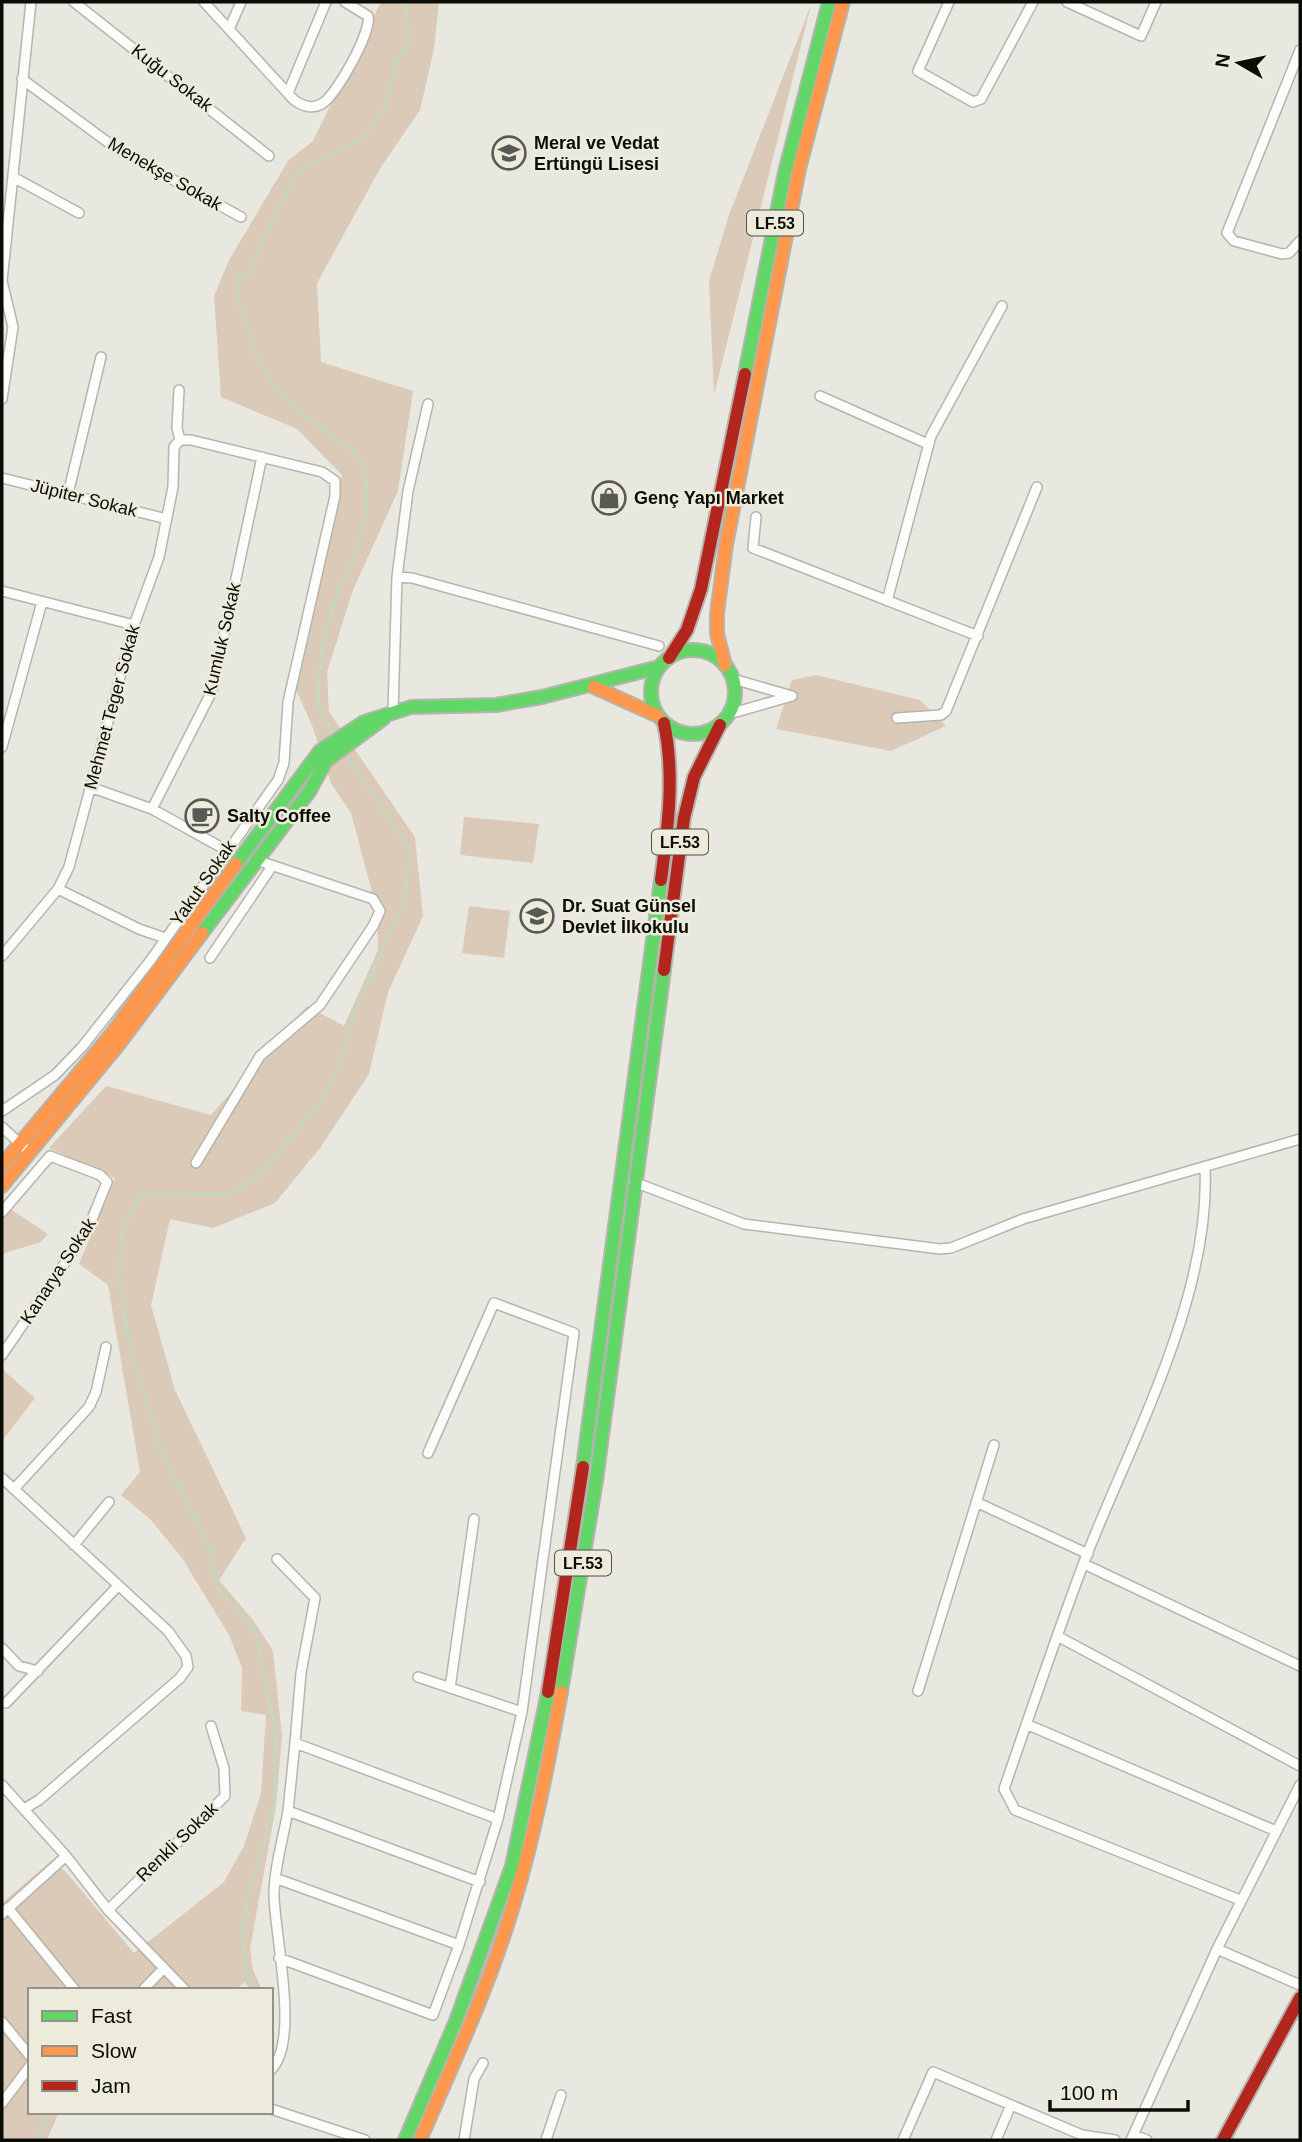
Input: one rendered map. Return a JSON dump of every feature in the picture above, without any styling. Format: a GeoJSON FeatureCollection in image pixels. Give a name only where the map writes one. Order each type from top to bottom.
{"type":"FeatureCollection","features":[{"type":"Feature","properties":{"kind":"main road","name":"LF.53"},"geometry":{"type":"LineString","coordinates":[[405,2140],[456,2021],[512,1866],[539,1743],[558,1634],[670,815],[669,747],[651,691],[664,662],[685,638],[695,613],[785,172],[830,2]]}},
{"type":"Feature","properties":{"kind":"main road","name":"LF.53"},"geometry":{"type":"LineString","coordinates":[[733,680],[725,665],[717,634],[717,612],[726,545],[799,169],[843,2]]}},
{"type":"Feature","properties":{"kind":"main road"},"geometry":{"type":"LineString","coordinates":[[2,1186],[24,1148],[323,756],[353,732],[393,711],[444,705],[501,704],[594,687],[696,650],[710,653],[725,665]]}},
{"type":"Feature","properties":{"kind":"main road"},"geometry":{"type":"LineString","coordinates":[[729,715],[735,691],[733,680]]}},
{"type":"Feature","properties":{"kind":"main road"},"geometry":{"type":"LineString","coordinates":[[594,687],[661,719],[685,734],[709,732],[720,725]]}},
{"type":"Feature","properties":{"kind":"main road","name":"LF.53"},"geometry":{"type":"LineString","coordinates":[[419,2140],[494,1961],[539,1809],[564,1686],[592,1507],[684,818],[694,777],[720,725],[729,715]]}},
{"type":"Feature","properties":{"kind":"main road"},"geometry":{"type":"LineString","coordinates":[[2,1165],[24,1148],[119,1044],[231,894],[265,864],[309,792],[323,756]]}},
{"type":"Feature","properties":{"kind":"main road"},"geometry":{"type":"LineString","coordinates":[[390,2140],[395,2137],[438,2046],[512,1866]]}},
{"type":"Feature","properties":{"kind":"main road"},"geometry":{"type":"LineString","coordinates":[[1223,2140],[1300,1997]]}},
{"type":"Feature","properties":{"kind":"street"},"geometry":{"type":"LineString","coordinates":[[2,399],[13,327],[2,281],[32,2]]}},
{"type":"Feature","properties":{"kind":"street","name":"Kuğu Sokak"},"geometry":{"type":"LineString","coordinates":[[74,2],[269,156]]}},
{"type":"Feature","properties":{"kind":"street"},"geometry":{"type":"LineString","coordinates":[[204,2],[230,27],[288,93],[302,105],[315,106],[327,100],[339,83],[369,23],[366,14],[345,2]]}},
{"type":"Feature","properties":{"kind":"street"},"geometry":{"type":"LineString","coordinates":[[230,27],[241,2]]}},
{"type":"Feature","properties":{"kind":"street"},"geometry":{"type":"LineString","coordinates":[[288,93],[326,2]]}},
{"type":"Feature","properties":{"kind":"street"},"geometry":{"type":"LineString","coordinates":[[949,2],[918,71],[976,102],[1033,2]]}},
{"type":"Feature","properties":{"kind":"street"},"geometry":{"type":"LineString","coordinates":[[1067,2],[1139,36],[1143,34],[1156,2]]}},
{"type":"Feature","properties":{"kind":"street"},"geometry":{"type":"LineString","coordinates":[[1300,50],[1227,233],[1234,241],[1282,254],[1289,253],[1300,241]]}},
{"type":"Feature","properties":{"kind":"street","name":"Menekşe Sokak"},"geometry":{"type":"LineString","coordinates":[[22,79],[117,149],[241,217]]}},
{"type":"Feature","properties":{"kind":"street"},"geometry":{"type":"LineString","coordinates":[[13,177],[79,214]]}},
{"type":"Feature","properties":{"kind":"street"},"geometry":{"type":"LineString","coordinates":[[887,601],[928,444],[1002,306]]}},
{"type":"Feature","properties":{"kind":"street"},"geometry":{"type":"LineString","coordinates":[[68,494],[101,357]]}},
{"type":"Feature","properties":{"kind":"street","name":"Mehmet Teger Sokak"},"geometry":{"type":"LineString","coordinates":[[2,956],[58,889],[69,867],[134,625],[156,567],[174,479],[174,447],[180,440],[177,428],[179,390]]}},
{"type":"Feature","properties":{"kind":"street"},"geometry":{"type":"LineString","coordinates":[[820,396],[928,444]]}},
{"type":"Feature","properties":{"kind":"street"},"geometry":{"type":"LineString","coordinates":[[393,711],[397,577],[408,491],[428,404]]}},
{"type":"Feature","properties":{"kind":"street"},"geometry":{"type":"LineString","coordinates":[[180,440],[191,440],[262,457]]}},
{"type":"Feature","properties":{"kind":"street","name":"Yakut Sokak"},"geometry":{"type":"LineString","coordinates":[[2,1111],[64,1067],[106,1017],[284,768],[286,710],[335,496],[335,481],[322,472],[262,457]]}},
{"type":"Feature","properties":{"kind":"street","name":"Kumluk Sokak"},"geometry":{"type":"LineString","coordinates":[[152,809],[212,691],[262,457]]}},
{"type":"Feature","properties":{"kind":"street","name":"Jüpiter Sokak"},"geometry":{"type":"LineString","coordinates":[[2,478],[167,519]]}},
{"type":"Feature","properties":{"kind":"street"},"geometry":{"type":"LineString","coordinates":[[897,718],[941,715],[946,711],[1037,487]]}},
{"type":"Feature","properties":{"kind":"street"},"geometry":{"type":"LineString","coordinates":[[757,517],[753,548],[978,636]]}},
{"type":"Feature","properties":{"kind":"street"},"geometry":{"type":"LineString","coordinates":[[397,577],[412,578],[659,646]]}},
{"type":"Feature","properties":{"kind":"street"},"geometry":{"type":"LineString","coordinates":[[2,591],[134,625]]}},
{"type":"Feature","properties":{"kind":"street"},"geometry":{"type":"LineString","coordinates":[[2,747],[34,640],[42,602]]}},
{"type":"Feature","properties":{"kind":"street"},"geometry":{"type":"LineString","coordinates":[[729,715],[792,696],[733,680]]}},
{"type":"Feature","properties":{"kind":"street"},"geometry":{"type":"LineString","coordinates":[[90,787],[152,809],[226,850]]}},
{"type":"Feature","properties":{"kind":"street"},"geometry":{"type":"LineString","coordinates":[[196,1163],[260,1056],[320,1004],[373,926],[380,911],[373,899],[265,864],[210,958]]}},
{"type":"Feature","properties":{"kind":"street"},"geometry":{"type":"LineString","coordinates":[[58,889],[139,929],[164,938]]}},
{"type":"Feature","properties":{"kind":"street"},"geometry":{"type":"LineString","coordinates":[[2,1127],[24,1148]]}},
{"type":"Feature","properties":{"kind":"street"},"geometry":{"type":"LineString","coordinates":[[634,1182],[744,1224],[940,1249],[951,1248],[1023,1219],[1300,1139]]}},
{"type":"Feature","properties":{"kind":"street","name":"Kanarya Sokak"},"geometry":{"type":"LineString","coordinates":[[2,1212],[50,1156],[100,1175],[107,1182],[88,1229],[55,1282],[2,1355]]}},
{"type":"Feature","properties":{"kind":"street"},"geometry":{"type":"LineString","coordinates":[[1205,1168],[1206,1196],[1185,1307],[1084,1564],[1004,1789],[1015,1810],[1240,1900]]}},
{"type":"Feature","properties":{"kind":"street"},"geometry":{"type":"LineString","coordinates":[[279,1958],[433,2015],[480,1882],[498,1819],[522,1712],[574,1332],[494,1303],[428,1453]]}},
{"type":"Feature","properties":{"kind":"street"},"geometry":{"type":"LineString","coordinates":[[14,1489],[89,1407],[96,1392],[106,1347]]}},
{"type":"Feature","properties":{"kind":"street"},"geometry":{"type":"LineString","coordinates":[[918,1691],[993,1445]]}},
{"type":"Feature","properties":{"kind":"street"},"geometry":{"type":"LineString","coordinates":[[2,1478],[168,1631],[186,1656],[188,1667],[160,1696],[39,1800],[24,1809]]}},
{"type":"Feature","properties":{"kind":"street"},"geometry":{"type":"LineString","coordinates":[[74,1545],[109,1502]]}},
{"type":"Feature","properties":{"kind":"street"},"geometry":{"type":"LineString","coordinates":[[976,1502],[1088,1554]]}},
{"type":"Feature","properties":{"kind":"street"},"geometry":{"type":"LineString","coordinates":[[450,1688],[474,1519]]}},
{"type":"Feature","properties":{"kind":"street"},"geometry":{"type":"LineString","coordinates":[[273,2066],[282,2048],[285,2024],[275,1878],[288,1811],[301,1673],[315,1598],[277,1559]]}},
{"type":"Feature","properties":{"kind":"street"},"geometry":{"type":"LineString","coordinates":[[1084,1564],[1300,1666]]}},
{"type":"Feature","properties":{"kind":"street"},"geometry":{"type":"LineString","coordinates":[[5,1703],[118,1586]]}},
{"type":"Feature","properties":{"kind":"street"},"geometry":{"type":"LineString","coordinates":[[1059,1637],[1300,1766]]}},
{"type":"Feature","properties":{"kind":"street"},"geometry":{"type":"LineString","coordinates":[[2,1648],[19,1666],[38,1671]]}},
{"type":"Feature","properties":{"kind":"street"},"geometry":{"type":"LineString","coordinates":[[418,1677],[522,1712]]}},
{"type":"Feature","properties":{"kind":"street"},"geometry":{"type":"LineString","coordinates":[[1026,1724],[1276,1830]]}},
{"type":"Feature","properties":{"kind":"street","name":"Renkli Sokak"},"geometry":{"type":"LineString","coordinates":[[108,1910],[225,1796],[224,1768],[211,1726]]}},
{"type":"Feature","properties":{"kind":"street"},"geometry":{"type":"LineString","coordinates":[[295,1743],[498,1819]]}},
{"type":"Feature","properties":{"kind":"street"},"geometry":{"type":"LineString","coordinates":[[2,1785],[66,1856],[108,1910],[183,1988]]}},
{"type":"Feature","properties":{"kind":"street"},"geometry":{"type":"LineString","coordinates":[[1147,2140],[1132,2138],[1240,1900],[1300,1785]]}},
{"type":"Feature","properties":{"kind":"street"},"geometry":{"type":"LineString","coordinates":[[288,1811],[480,1882]]}},
{"type":"Feature","properties":{"kind":"street"},"geometry":{"type":"LineString","coordinates":[[66,1856],[5,1911],[73,1988]]}},
{"type":"Feature","properties":{"kind":"street"},"geometry":{"type":"LineString","coordinates":[[275,1878],[459,1945]]}},
{"type":"Feature","properties":{"kind":"street"},"geometry":{"type":"LineString","coordinates":[[1217,1949],[1300,1985]]}},
{"type":"Feature","properties":{"kind":"street"},"geometry":{"type":"LineString","coordinates":[[145,1988],[164,1968]]}},
{"type":"Feature","properties":{"kind":"street"},"geometry":{"type":"LineString","coordinates":[[2,2021],[28,2054]]}},
{"type":"Feature","properties":{"kind":"street"},"geometry":{"type":"LineString","coordinates":[[464,2140],[474,2079],[483,2063]]}},
{"type":"Feature","properties":{"kind":"street"},"geometry":{"type":"LineString","coordinates":[[2,2103],[28,2069]]}},
{"type":"Feature","properties":{"kind":"street"},"geometry":{"type":"LineString","coordinates":[[903,2140],[933,2072],[1082,2135],[1115,2140]]}},
{"type":"Feature","properties":{"kind":"street"},"geometry":{"type":"LineString","coordinates":[[546,2140],[561,2095]]}},
{"type":"Feature","properties":{"kind":"street"},"geometry":{"type":"LineString","coordinates":[[996,2140],[1011,2105]]}},
{"type":"Feature","properties":{"kind":"street"},"geometry":{"type":"LineString","coordinates":[[273,2110],[365,2140]]}},
{"type":"Feature","properties":{"kind":"shaded area"},"geometry":{"type":"Polygon","coordinates":[[[381,2],[439,2],[434,49],[420,110],[381,167],[317,283],[321,362],[413,391],[398,491],[353,590],[327,672],[329,712],[415,837],[423,916],[388,992],[369,1074],[320,1148],[275,1203],[213,1228],[170,1219],[151,1305],[175,1390],[246,1538],[219,1580],[253,1620],[273,1651],[282,1736],[276,1806],[250,1949],[253,1970],[261,1988],[249,1988],[245,1982],[238,1988],[28,1988],[28,2114],[58,2114],[47,2140],[2,2140],[2,1903],[51,1861],[65,1871],[134,1953],[224,1882],[244,1846],[261,1793],[266,1715],[241,1711],[242,1668],[229,1635],[182,1558],[150,1519],[121,1495],[140,1472],[108,1285],[79,1264],[115,1178],[49,1148],[106,1086],[211,1115],[307,1006],[344,1026],[378,950],[377,911],[351,813],[331,783],[313,728],[289,673],[328,539],[342,475],[297,429],[221,397],[214,296],[229,260],[288,161],[313,141],[381,2]]]}},
{"type":"Feature","properties":{"kind":"shaded area"},"geometry":{"type":"Polygon","coordinates":[[[811,5],[714,395],[709,281],[729,215],[811,5]]]}},
{"type":"Feature","properties":{"kind":"shaded area"},"geometry":{"type":"Polygon","coordinates":[[[816,675],[920,700],[946,726],[891,751],[776,729],[792,680],[816,675]]]}},
{"type":"Feature","properties":{"kind":"shaded area"},"geometry":{"type":"Polygon","coordinates":[[[464,817],[539,824],[533,863],[460,855],[464,817]]]}},
{"type":"Feature","properties":{"kind":"shaded area"},"geometry":{"type":"Polygon","coordinates":[[[469,906],[510,911],[504,958],[462,953],[469,906]]]}},
{"type":"Feature","properties":{"kind":"shaded area"},"geometry":{"type":"Polygon","coordinates":[[[9,1208],[48,1234],[41,1242],[2,1254],[2,1218],[9,1208]]]}},
{"type":"Feature","properties":{"kind":"shaded area"},"geometry":{"type":"Polygon","coordinates":[[[2,1369],[35,1398],[2,1441],[2,1369]]]}},
{"type":"Feature","properties":{"kind":"waterway"},"geometry":{"type":"LineString","coordinates":[[333,735],[318,703],[318,682],[325,631],[340,587],[354,559],[367,511],[366,474],[359,456],[305,416],[275,388],[253,351],[246,317],[239,307],[239,277],[251,272],[263,239],[297,172],[365,136],[383,111],[397,62],[409,41],[405,2]]}},
{"type":"Feature","properties":{"kind":"waterway"},"geometry":{"type":"LineString","coordinates":[[253,1988],[247,1975],[242,1939],[248,1894],[275,1803],[275,1732],[255,1630],[218,1589],[212,1554],[162,1454],[129,1343],[119,1278],[122,1231],[142,1193],[228,1195],[259,1176],[325,1096],[344,1051],[353,1016],[404,901],[410,850],[344,753]]}},
{"type":"Feature","properties":{"kind":"waterway"},"geometry":{"type":"LineString","coordinates":[[38,2140],[45,2114]]}},
{"type":"Feature","properties":{"kind":"traffic: fast"},"geometry":{"type":"LineString","coordinates":[[745,374],[785,172],[829,2]]}},
{"type":"Feature","properties":{"kind":"traffic: fast"},"geometry":{"type":"LineString","coordinates":[[693,650],[709,653],[723,662],[732,676],[735,692],[732,708],[723,722],[709,731],[693,734],[677,731],[663,722],[654,708],[651,692],[654,676],[663,662],[677,653],[693,650]]}},
{"type":"Feature","properties":{"kind":"traffic: fast"},"geometry":{"type":"LineString","coordinates":[[236,864],[320,751],[364,722],[411,707],[496,705],[542,697],[659,667]]}},
{"type":"Feature","properties":{"kind":"traffic: fast"},"geometry":{"type":"LineString","coordinates":[[202,933],[309,792],[326,761],[384,718]]}},
{"type":"Feature","properties":{"kind":"traffic: fast"},"geometry":{"type":"LineString","coordinates":[[583,1467],[661,880]]}},
{"type":"Feature","properties":{"kind":"traffic: fast"},"geometry":{"type":"LineString","coordinates":[[561,1692],[596,1481],[664,970]]}},
{"type":"Feature","properties":{"kind":"traffic: fast"},"geometry":{"type":"LineString","coordinates":[[405,2140],[456,2021],[512,1866],[548,1692]]}},
{"type":"Feature","properties":{"kind":"traffic: slow"},"geometry":{"type":"LineString","coordinates":[[725,665],[717,634],[717,613],[726,545],[799,169],[843,2]]}},
{"type":"Feature","properties":{"kind":"traffic: slow"},"geometry":{"type":"LineString","coordinates":[[594,687],[658,716]]}},
{"type":"Feature","properties":{"kind":"traffic: slow"},"geometry":{"type":"LineString","coordinates":[[2,1165],[110,1036],[236,864]]}},
{"type":"Feature","properties":{"kind":"traffic: slow"},"geometry":{"type":"LineString","coordinates":[[2,1186],[119,1044],[202,933]]}},
{"type":"Feature","properties":{"kind":"traffic: slow"},"geometry":{"type":"LineString","coordinates":[[420,2140],[482,1995],[513,1906],[534,1827],[561,1692]]}},
{"type":"Feature","properties":{"kind":"traffic: jam"},"geometry":{"type":"LineString","coordinates":[[669,658],[687,630],[701,589],[745,374]]}},
{"type":"Feature","properties":{"kind":"traffic: jam"},"geometry":{"type":"LineString","coordinates":[[661,880],[670,782],[664,723]]}},
{"type":"Feature","properties":{"kind":"traffic: jam"},"geometry":{"type":"LineString","coordinates":[[664,970],[684,818],[694,777],[720,725]]}},
{"type":"Feature","properties":{"kind":"traffic: jam"},"geometry":{"type":"LineString","coordinates":[[548,1692],[583,1467]]}},
{"type":"Feature","properties":{"kind":"traffic: jam"},"geometry":{"type":"LineString","coordinates":[[1223,2140],[1300,1998]]}},
{"type":"Feature","properties":{"kind":"place","name":"Meral ve Vedat Ertüngü Lisesi"},"geometry":{"type":"Point","coordinates":[509,153]}},
{"type":"Feature","properties":{"kind":"place","name":"Genç Yapı Market"},"geometry":{"type":"Point","coordinates":[609,498]}},
{"type":"Feature","properties":{"kind":"place","name":"Salty Coffee"},"geometry":{"type":"Point","coordinates":[202,816]}},
{"type":"Feature","properties":{"kind":"place","name":"Dr. Suat Günsel Devlet İlkokulu"},"geometry":{"type":"Point","coordinates":[537,916]}}]}
